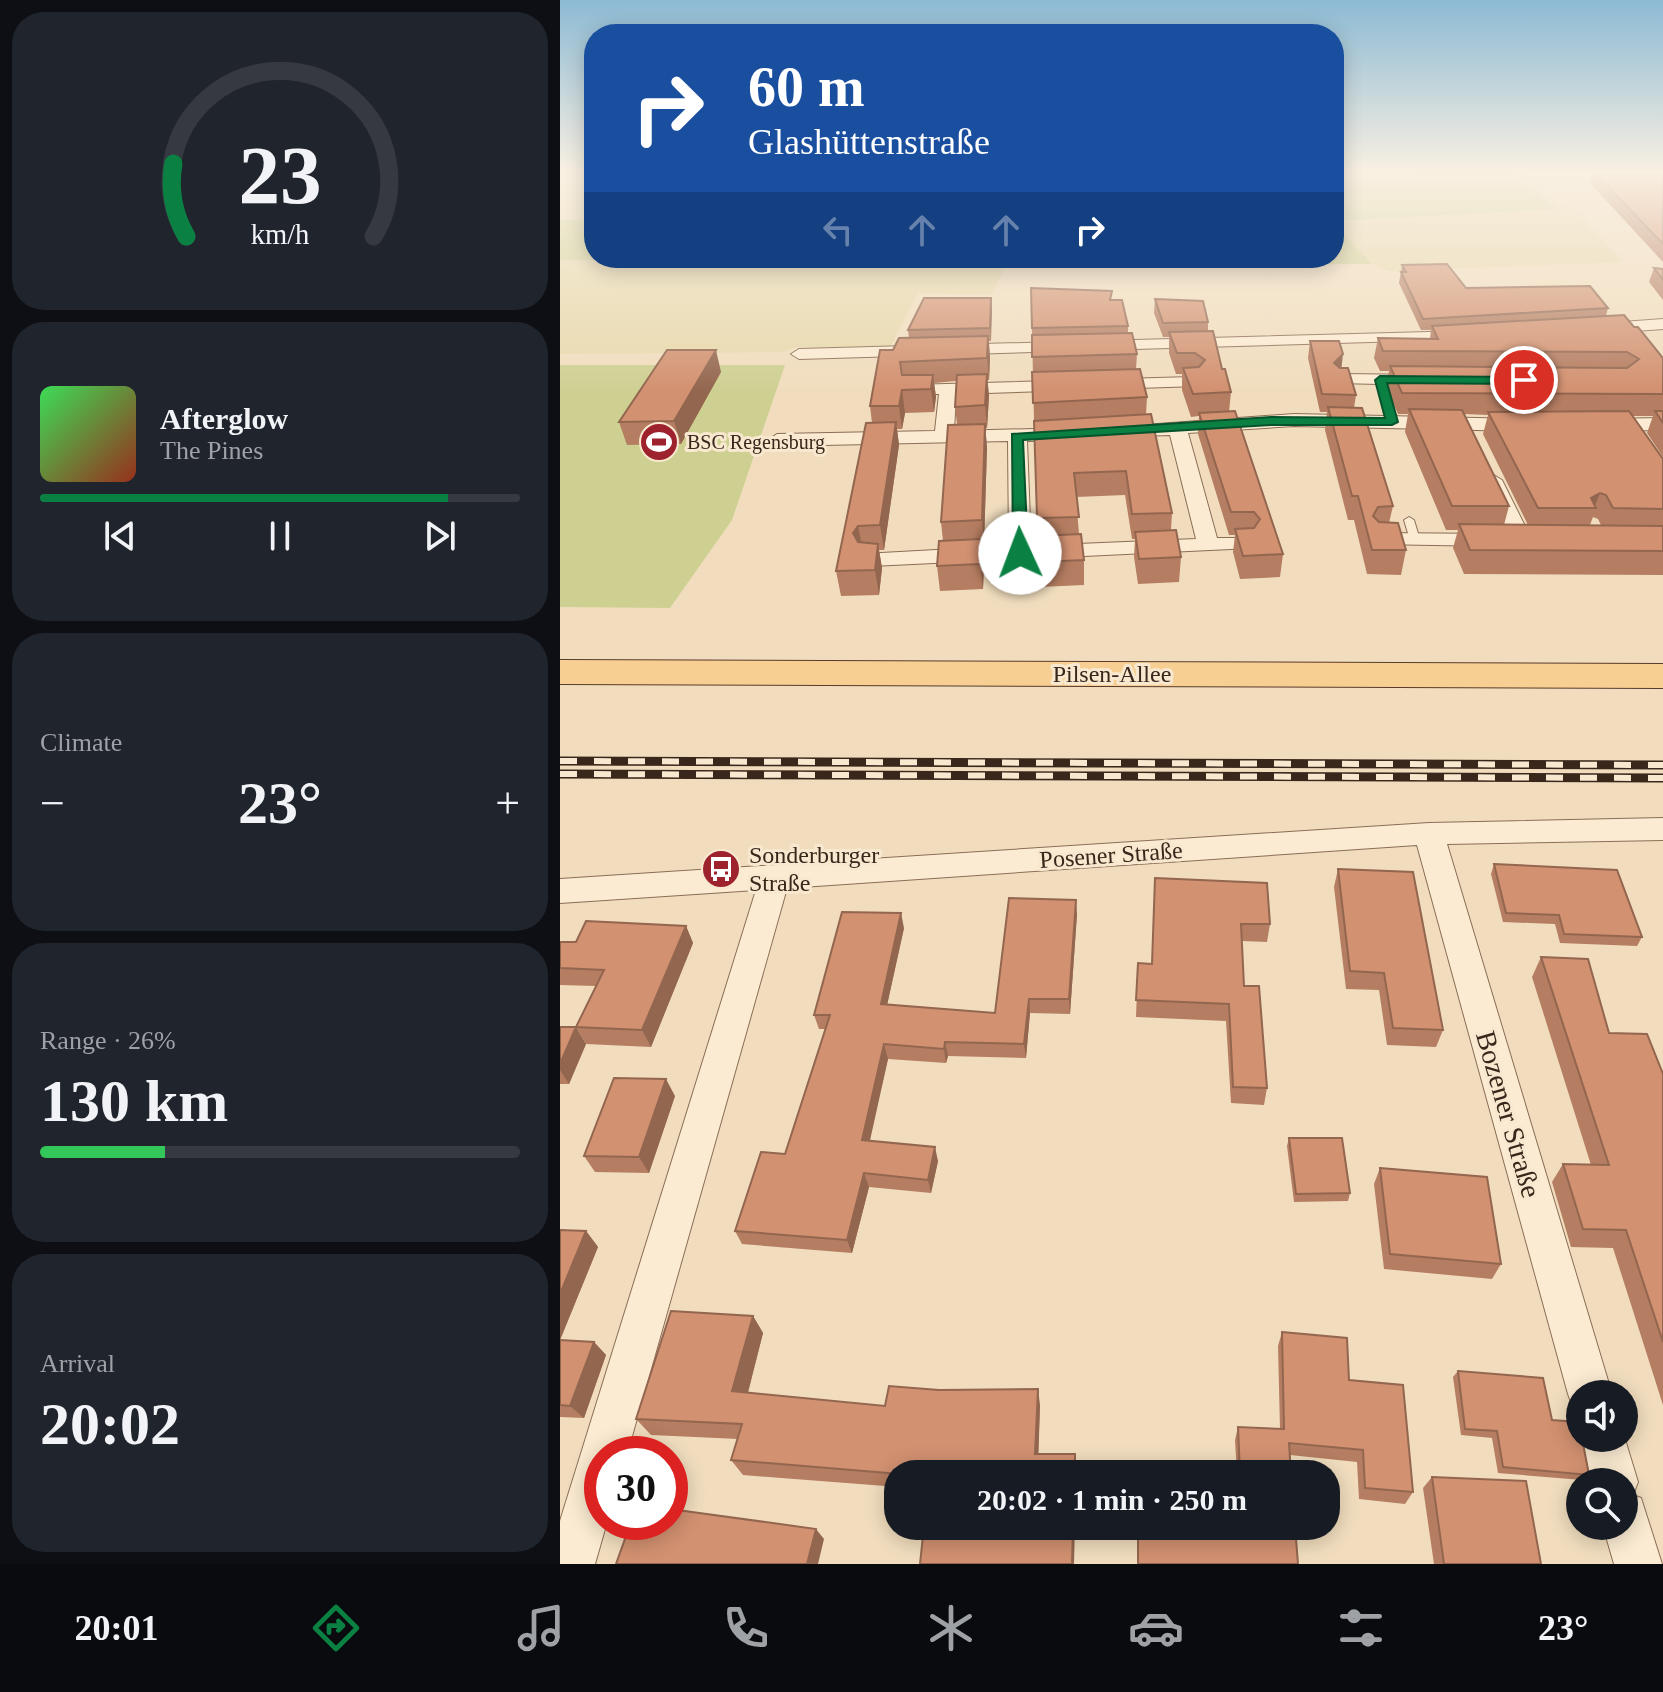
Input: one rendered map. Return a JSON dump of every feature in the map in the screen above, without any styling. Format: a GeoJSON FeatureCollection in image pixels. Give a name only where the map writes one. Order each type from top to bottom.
{"type":"FeatureCollection","features":[{"type":"Feature","properties":{"kind":"main road","name":"Pilsen-Allee"},"geometry":{"type":"LineString","coordinates":[[560,672],[1663,676]]}},
{"type":"Feature","properties":{"kind":"street"},"geometry":{"type":"LineString","coordinates":[[1583,330],[1663,324]]}},
{"type":"Feature","properties":{"kind":"street"},"geometry":{"type":"LineString","coordinates":[[799,354],[1481,336]]}},
{"type":"Feature","properties":{"kind":"street"},"geometry":{"type":"LineString","coordinates":[[1343,379],[1442,380]]}},
{"type":"Feature","properties":{"kind":"street"},"geometry":{"type":"LineString","coordinates":[[1380,380],[1392,422]]}},
{"type":"Feature","properties":{"kind":"street"},"geometry":{"type":"LineString","coordinates":[[911,390],[1156,396],[1192,382]]}},
{"type":"Feature","properties":{"kind":"street"},"geometry":{"type":"LineString","coordinates":[[944,437],[948,389]]}},
{"type":"Feature","properties":{"kind":"street"},"geometry":{"type":"LineString","coordinates":[[1156,396],[1171,428],[1208,544]]}},
{"type":"Feature","properties":{"kind":"street"},"geometry":{"type":"LineString","coordinates":[[1600,405],[1642,445]]}},
{"type":"Feature","properties":{"kind":"street"},"geometry":{"type":"LineString","coordinates":[[777,440],[1017,437],[1294,420],[1392,422],[1473,440],[1540,425]]}},
{"type":"Feature","properties":{"kind":"street"},"geometry":{"type":"LineString","coordinates":[[1585,425],[1663,424]]}},
{"type":"Feature","properties":{"kind":"street"},"geometry":{"type":"LineString","coordinates":[[1017,437],[1020,553]]}},
{"type":"Feature","properties":{"kind":"street"},"geometry":{"type":"LineString","coordinates":[[1473,440],[1521,540]]}},
{"type":"Feature","properties":{"kind":"street"},"geometry":{"type":"LineString","coordinates":[[1382,539],[1412,530],[1548,540]]}},
{"type":"Feature","properties":{"kind":"street"},"geometry":{"type":"LineString","coordinates":[[871,559],[1244,543]]}},
{"type":"Feature","properties":{"kind":"street","name":"Posener Straße"},"geometry":{"type":"LineString","coordinates":[[560,891],[1429,834],[1663,829]]}},
{"type":"Feature","properties":{"kind":"street","name":"Bozener Straße"},"geometry":{"type":"LineString","coordinates":[[1429,834],[1586,1380]]}},
{"type":"Feature","properties":{"kind":"street"},"geometry":{"type":"LineString","coordinates":[[609,1436],[775,877]]}},
{"type":"Feature","properties":{"kind":"street"},"geometry":{"type":"LineString","coordinates":[[571,1564],[584,1521]]}},
{"type":"Feature","properties":{"kind":"street"},"geometry":{"type":"LineString","coordinates":[[1631,1540],[1638,1564]]}},
{"type":"Feature","properties":{"kind":"shaded area"},"geometry":{"type":"Polygon","coordinates":[[[1344,245],[1607,245],[1623,262],[1389,271],[1372,264],[1344,264],[1344,245]]]}},
{"type":"Feature","properties":{"kind":"shaded area"},"geometry":{"type":"Polygon","coordinates":[[[560,260],[584,260],[584,268],[1004,268],[992,295],[918,293],[889,349],[797,347],[782,352],[560,354],[560,260]]]}},
{"type":"Feature","properties":{"kind":"green space"},"geometry":{"type":"Polygon","coordinates":[[[560,245],[584,245],[584,260],[560,260],[560,245]]]}},
{"type":"Feature","properties":{"kind":"green space"},"geometry":{"type":"Polygon","coordinates":[[[1344,245],[1354,245],[1372,264],[1344,264],[1344,245]]]}},
{"type":"Feature","properties":{"kind":"green space","name":"BSC Regensburg"},"geometry":{"type":"Polygon","coordinates":[[[560,365],[785,365],[732,520],[670,608],[560,607],[560,365]]]}},
{"type":"Feature","properties":{"kind":"building"},"geometry":{"type":"Polygon","coordinates":[[[1447,264],[1466,288],[1590,286],[1608,308],[1423,319],[1401,272],[1406,272],[1402,265],[1447,264]]]}},
{"type":"Feature","properties":{"kind":"building"},"geometry":{"type":"Polygon","coordinates":[[[1654,268],[1663,269],[1663,280],[1654,268]]]}},
{"type":"Feature","properties":{"kind":"building"},"geometry":{"type":"Polygon","coordinates":[[[1031,288],[1112,291],[1110,300],[1122,300],[1128,326],[1032,328],[1031,288]]]}},
{"type":"Feature","properties":{"kind":"building"},"geometry":{"type":"Polygon","coordinates":[[[924,298],[991,298],[990,328],[908,330],[924,298]]]}},
{"type":"Feature","properties":{"kind":"building"},"geometry":{"type":"Polygon","coordinates":[[[1155,299],[1203,301],[1208,322],[1163,323],[1155,299]]]}},
{"type":"Feature","properties":{"kind":"building"},"geometry":{"type":"Polygon","coordinates":[[[1624,315],[1663,358],[1663,394],[1402,393],[1390,366],[1627,368],[1639,359],[1627,352],[1383,351],[1378,338],[1438,339],[1432,326],[1624,315]]]}},
{"type":"Feature","properties":{"kind":"building"},"geometry":{"type":"Polygon","coordinates":[[[1213,331],[1231,392],[1193,394],[1183,368],[1199,367],[1205,360],[1195,353],[1177,353],[1169,332],[1213,331]]]}},
{"type":"Feature","properties":{"kind":"building"},"geometry":{"type":"Polygon","coordinates":[[[1132,333],[1137,354],[1032,357],[1032,335],[1132,333]]]}},
{"type":"Feature","properties":{"kind":"building"},"geometry":{"type":"Polygon","coordinates":[[[988,336],[987,358],[900,362],[902,375],[933,375],[931,389],[902,390],[899,406],[870,406],[880,350],[893,350],[899,338],[988,336]]]}},
{"type":"Feature","properties":{"kind":"building"},"geometry":{"type":"Polygon","coordinates":[[[1310,341],[1339,341],[1343,354],[1334,363],[1340,368],[1348,368],[1356,395],[1322,394],[1310,341]]]}},
{"type":"Feature","properties":{"kind":"building"},"geometry":{"type":"Polygon","coordinates":[[[667,350],[716,350],[674,421],[619,422],[667,350]]]}},
{"type":"Feature","properties":{"kind":"building"},"geometry":{"type":"Polygon","coordinates":[[[1140,369],[1147,397],[1033,403],[1032,372],[1140,369]]]}},
{"type":"Feature","properties":{"kind":"building"},"geometry":{"type":"Polygon","coordinates":[[[987,374],[985,405],[955,407],[957,375],[987,374]]]}},
{"type":"Feature","properties":{"kind":"building"},"geometry":{"type":"Polygon","coordinates":[[[1328,407],[1362,408],[1393,506],[1378,507],[1373,516],[1379,522],[1398,523],[1406,550],[1372,550],[1358,496],[1352,496],[1328,407]]]}},
{"type":"Feature","properties":{"kind":"building"},"geometry":{"type":"Polygon","coordinates":[[[1409,409],[1462,410],[1509,506],[1452,506],[1409,409]]]}},
{"type":"Feature","properties":{"kind":"building"},"geometry":{"type":"Polygon","coordinates":[[[1235,411],[1283,554],[1243,556],[1235,529],[1254,528],[1260,519],[1254,512],[1231,512],[1199,413],[1235,411]]]}},
{"type":"Feature","properties":{"kind":"building"},"geometry":{"type":"Polygon","coordinates":[[[1629,411],[1663,459],[1663,509],[1613,508],[1606,495],[1600,493],[1591,498],[1596,508],[1538,508],[1488,412],[1629,411]]]}},
{"type":"Feature","properties":{"kind":"building"},"geometry":{"type":"Polygon","coordinates":[[[1655,411],[1663,411],[1663,423],[1655,411]]]}},
{"type":"Feature","properties":{"kind":"building"},"geometry":{"type":"Polygon","coordinates":[[[1151,414],[1172,513],[1132,514],[1126,471],[1074,473],[1079,517],[1037,518],[1034,421],[1151,414]]]}},
{"type":"Feature","properties":{"kind":"building"},"geometry":{"type":"Polygon","coordinates":[[[896,422],[880,525],[858,526],[853,533],[858,542],[878,544],[875,570],[836,571],[866,423],[896,422]]]}},
{"type":"Feature","properties":{"kind":"building"},"geometry":{"type":"Polygon","coordinates":[[[985,424],[982,520],[941,522],[948,425],[985,424]]]}},
{"type":"Feature","properties":{"kind":"building"},"geometry":{"type":"Polygon","coordinates":[[[1459,524],[1663,526],[1663,551],[1470,550],[1459,524]]]}},
{"type":"Feature","properties":{"kind":"building"},"geometry":{"type":"Polygon","coordinates":[[[1176,530],[1181,557],[1139,559],[1135,532],[1176,530]]]}},
{"type":"Feature","properties":{"kind":"building"},"geometry":{"type":"Polygon","coordinates":[[[1081,534],[1084,560],[1039,562],[1038,536],[1081,534]]]}},
{"type":"Feature","properties":{"kind":"building"},"geometry":{"type":"Polygon","coordinates":[[[981,539],[980,564],[937,566],[939,541],[981,539]]]}},
{"type":"Feature","properties":{"kind":"building"},"geometry":{"type":"Polygon","coordinates":[[[1494,864],[1617,870],[1642,937],[1564,934],[1559,915],[1506,913],[1494,864]]]}},
{"type":"Feature","properties":{"kind":"building"},"geometry":{"type":"Polygon","coordinates":[[[1338,869],[1413,872],[1443,1030],[1393,1028],[1384,973],[1350,971],[1338,869]]]}},
{"type":"Feature","properties":{"kind":"building"},"geometry":{"type":"Polygon","coordinates":[[[1155,878],[1267,883],[1270,924],[1241,924],[1244,986],[1259,986],[1267,1088],[1233,1087],[1229,1004],[1136,1000],[1138,963],[1152,964],[1155,878]]]}},
{"type":"Feature","properties":{"kind":"building"},"geometry":{"type":"Polygon","coordinates":[[[1009,898],[1076,900],[1069,999],[1029,999],[1024,1044],[945,1042],[944,1049],[884,1044],[862,1140],[935,1147],[928,1180],[864,1173],[847,1240],[735,1231],[761,1152],[785,1154],[830,1015],[814,1015],[842,912],[901,913],[881,1004],[995,1013],[1009,898]]]}},
{"type":"Feature","properties":{"kind":"building"},"geometry":{"type":"Polygon","coordinates":[[[586,921],[686,926],[642,1030],[576,1027],[604,970],[560,968],[560,942],[576,942],[586,921]]]}},
{"type":"Feature","properties":{"kind":"building"},"geometry":{"type":"Polygon","coordinates":[[[1541,957],[1588,959],[1609,1033],[1647,1034],[1663,1074],[1663,1342],[1626,1230],[1583,1229],[1563,1164],[1609,1165],[1541,957]]]}},
{"type":"Feature","properties":{"kind":"building"},"geometry":{"type":"Polygon","coordinates":[[[560,1027],[576,1027],[560,1064],[560,1027]]]}},
{"type":"Feature","properties":{"kind":"building"},"geometry":{"type":"Polygon","coordinates":[[[614,1078],[666,1079],[639,1157],[584,1156],[614,1078]]]}},
{"type":"Feature","properties":{"kind":"building"},"geometry":{"type":"Polygon","coordinates":[[[1289,1138],[1342,1138],[1350,1193],[1296,1194],[1289,1138]]]}},
{"type":"Feature","properties":{"kind":"building"},"geometry":{"type":"Polygon","coordinates":[[[1380,1168],[1487,1177],[1501,1264],[1390,1254],[1380,1168]]]}},
{"type":"Feature","properties":{"kind":"building"},"geometry":{"type":"Polygon","coordinates":[[[560,1230],[586,1231],[560,1294],[560,1230]]]}},
{"type":"Feature","properties":{"kind":"building"},"geometry":{"type":"Polygon","coordinates":[[[671,1311],[753,1316],[732,1391],[885,1406],[889,1386],[939,1390],[1038,1389],[1035,1454],[1075,1454],[1075,1460],[884,1460],[884,1473],[731,1460],[742,1424],[636,1419],[671,1311]]]}},
{"type":"Feature","properties":{"kind":"building"},"geometry":{"type":"Polygon","coordinates":[[[1282,1332],[1347,1338],[1349,1380],[1403,1385],[1413,1492],[1365,1488],[1363,1450],[1289,1443],[1290,1460],[1239,1460],[1238,1427],[1284,1429],[1282,1332]]]}},
{"type":"Feature","properties":{"kind":"building"},"geometry":{"type":"Polygon","coordinates":[[[560,1340],[594,1342],[570,1406],[560,1405],[560,1340]]]}},
{"type":"Feature","properties":{"kind":"building"},"geometry":{"type":"Polygon","coordinates":[[[1458,1371],[1543,1378],[1552,1420],[1566,1421],[1566,1452],[1585,1452],[1588,1468],[1566,1468],[1566,1473],[1503,1467],[1497,1431],[1465,1429],[1458,1371]]]}},
{"type":"Feature","properties":{"kind":"building"},"geometry":{"type":"Polygon","coordinates":[[[1432,1477],[1526,1481],[1541,1564],[1444,1564],[1432,1477]]]}},
{"type":"Feature","properties":{"kind":"building"},"geometry":{"type":"Polygon","coordinates":[[[688,1511],[816,1529],[807,1564],[616,1564],[625,1540],[688,1540],[688,1511]]]}},
{"type":"Feature","properties":{"kind":"building"},"geometry":{"type":"Polygon","coordinates":[[[923,1540],[1073,1540],[1072,1564],[920,1564],[923,1540]]]}},
{"type":"Feature","properties":{"kind":"building"},"geometry":{"type":"Polygon","coordinates":[[[1138,1540],[1296,1540],[1298,1564],[1138,1564],[1138,1540]]]}},
{"type":"Feature","properties":{"kind":"railway"},"geometry":{"type":"LineString","coordinates":[[560,761],[1663,765]]}},
{"type":"Feature","properties":{"kind":"railway"},"geometry":{"type":"LineString","coordinates":[[560,774],[1663,778]]}},
{"type":"Feature","properties":{"kind":"place","name":"BSC Regensburg"},"geometry":{"type":"Point","coordinates":[659,442]}},
{"type":"Feature","properties":{"kind":"place","name":"Sonderburger Straße"},"geometry":{"type":"Point","coordinates":[721,869]}},
{"type":"Feature","properties":{"kind":"route"},"geometry":{"type":"LineString","coordinates":[[1020,553],[1017,437],[1294,420],[1392,422],[1380,380],[1524,380]]}}]}
